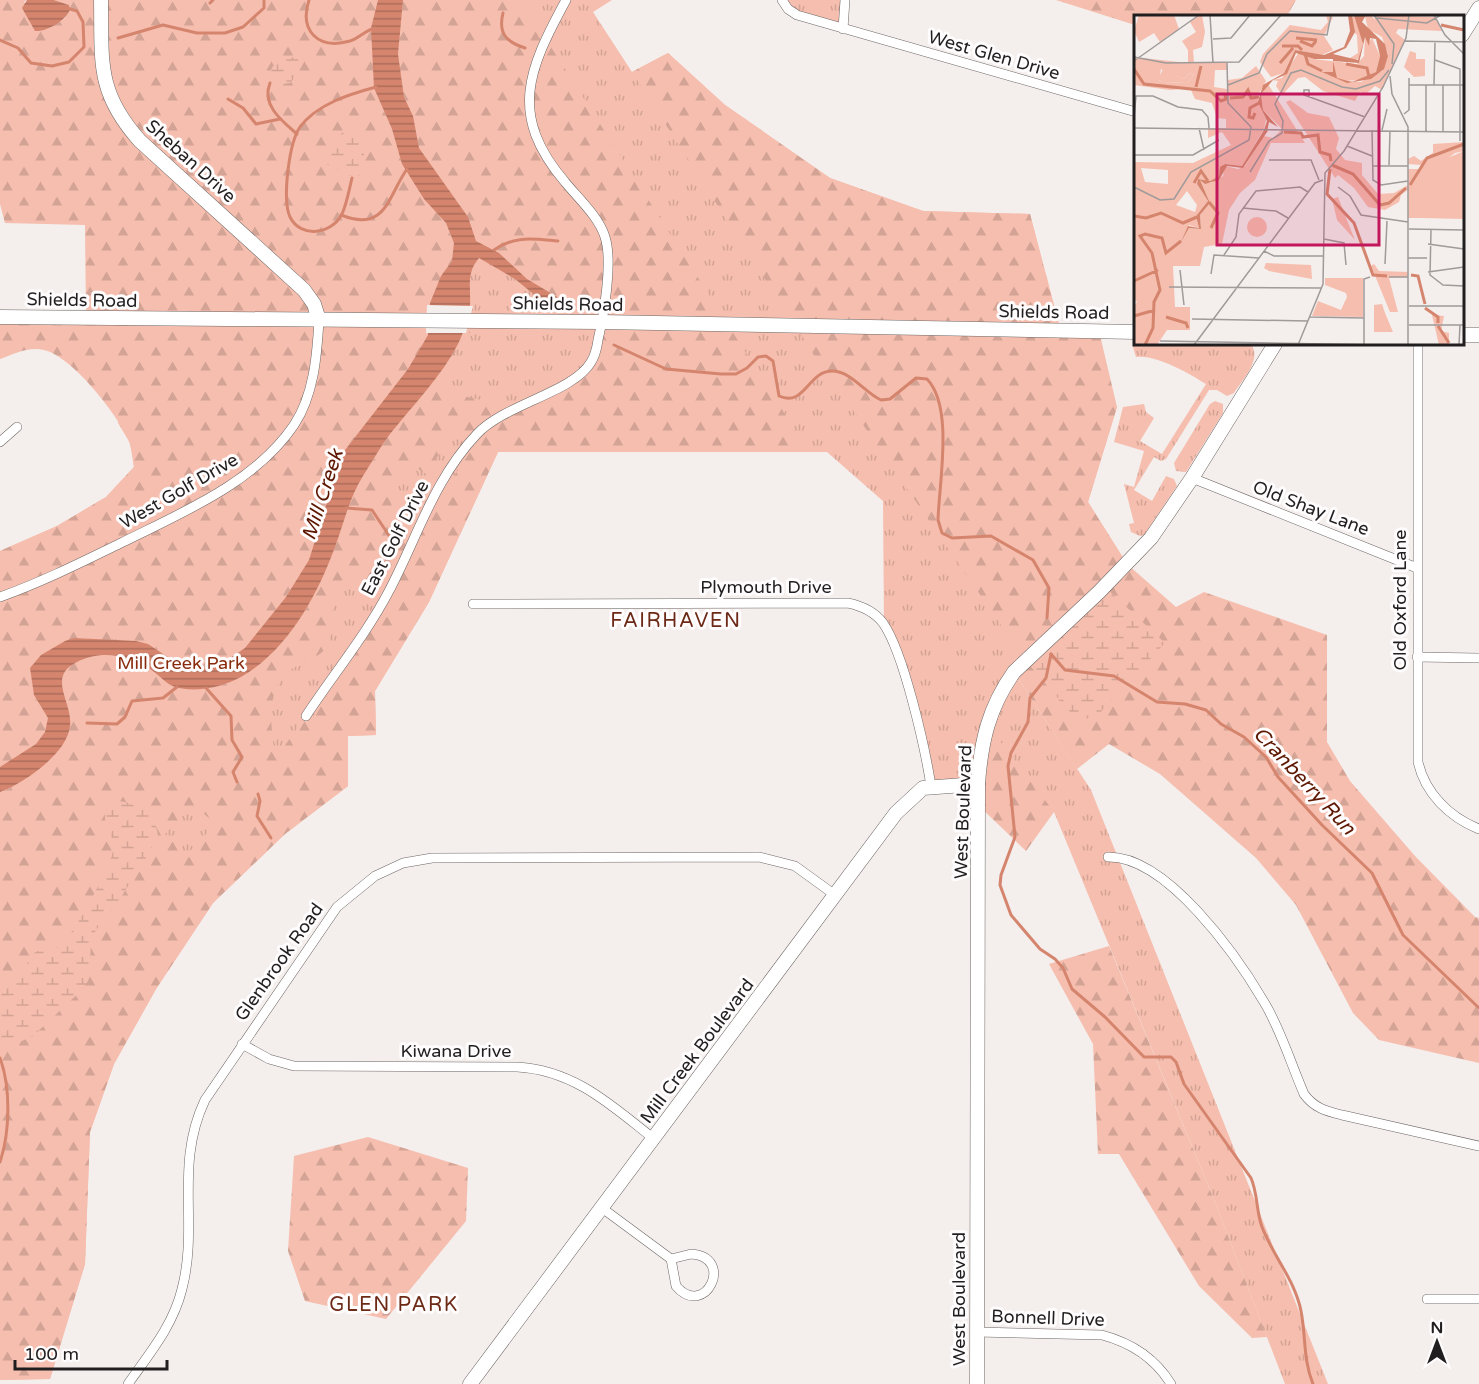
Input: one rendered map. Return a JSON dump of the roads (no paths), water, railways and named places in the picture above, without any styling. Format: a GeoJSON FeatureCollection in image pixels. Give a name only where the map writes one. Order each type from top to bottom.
{"type":"FeatureCollection","features":[{"type":"Feature","properties":{"kind":"street","name":"Sheban Drive"},"geometry":{"type":"LineString","coordinates":[[101,0],[105,84],[120,118],[140,141],[304,290],[314,304],[319,320]]}},
{"type":"Feature","properties":{"kind":"street","name":"East Golf Drive"},"geometry":{"type":"LineString","coordinates":[[306,716],[384,601],[430,500],[476,435],[489,423],[514,407],[580,374],[591,362],[601,322],[608,260],[604,234],[544,155],[532,128],[530,112],[534,69],[545,39],[566,0]]}},
{"type":"Feature","properties":{"kind":"street","name":"West Glen Drive"},"geometry":{"type":"LineString","coordinates":[[782,0],[795,14],[1134,111]]}},
{"type":"Feature","properties":{"kind":"street"},"geometry":{"type":"LineString","coordinates":[[843,29],[845,0]]}},
{"type":"Feature","properties":{"kind":"street"},"geometry":{"type":"LineString","coordinates":[[1464,32],[1479,8]]}},
{"type":"Feature","properties":{"kind":"street","name":"Shields Road"},"geometry":{"type":"LineString","coordinates":[[0,317],[601,322],[1134,332]]}},
{"type":"Feature","properties":{"kind":"street","name":"West Golf Drive"},"geometry":{"type":"LineString","coordinates":[[0,597],[56,574],[211,496],[249,471],[276,448],[295,424],[308,396],[319,320]]}},
{"type":"Feature","properties":{"kind":"street","name":"West Boulevard"},"geometry":{"type":"LineString","coordinates":[[977,1384],[978,784],[984,731],[1001,691],[1025,660],[1137,554],[1166,519],[1274,345]]}},
{"type":"Feature","properties":{"kind":"street","name":"Old Oxford Lane"},"geometry":{"type":"LineString","coordinates":[[1418,345],[1416,748],[1420,771],[1428,788],[1447,809],[1479,829]]}},
{"type":"Feature","properties":{"kind":"street"},"geometry":{"type":"LineString","coordinates":[[0,442],[17,427]]}},
{"type":"Feature","properties":{"kind":"street","name":"Old Shay Lane"},"geometry":{"type":"LineString","coordinates":[[1192,478],[1417,568]]}},
{"type":"Feature","properties":{"kind":"street","name":"Plymouth Drive"},"geometry":{"type":"LineString","coordinates":[[473,604],[848,603],[859,606],[869,610],[884,625],[897,654],[927,761],[931,786]]}},
{"type":"Feature","properties":{"kind":"street"},"geometry":{"type":"LineString","coordinates":[[1417,657],[1479,657]]}},
{"type":"Feature","properties":{"kind":"street"},"geometry":{"type":"LineString","coordinates":[[931,786],[978,784]]}},
{"type":"Feature","properties":{"kind":"street","name":"Mill Creek Boulevard"},"geometry":{"type":"LineString","coordinates":[[470,1384],[896,813],[923,788],[931,786]]}},
{"type":"Feature","properties":{"kind":"street","name":"Glenbrook Road"},"geometry":{"type":"LineString","coordinates":[[128,1384],[159,1341],[175,1311],[186,1265],[188,1161],[192,1133],[205,1100],[338,907],[375,876],[418,860],[445,857],[759,857],[795,866],[835,895]]}},
{"type":"Feature","properties":{"kind":"street"},"geometry":{"type":"LineString","coordinates":[[1108,857],[1125,859],[1154,874],[1186,899],[1216,931],[1265,1003],[1304,1094],[1315,1106],[1342,1115],[1479,1146]]}},
{"type":"Feature","properties":{"kind":"street","name":"Kiwana Drive"},"geometry":{"type":"LineString","coordinates":[[242,1044],[268,1059],[294,1066],[517,1067],[544,1070],[567,1077],[589,1089],[654,1139]]}},
{"type":"Feature","properties":{"kind":"street"},"geometry":{"type":"LineString","coordinates":[[602,1208],[671,1259],[674,1281],[680,1291],[694,1296],[710,1287],[713,1280],[712,1267],[703,1257],[691,1254],[671,1259]]}},
{"type":"Feature","properties":{"kind":"street"},"geometry":{"type":"LineString","coordinates":[[1427,1299],[1479,1299]]}},
{"type":"Feature","properties":{"kind":"street","name":"Bonnell Drive"},"geometry":{"type":"LineString","coordinates":[[977,1332],[1102,1335],[1118,1339],[1141,1352],[1161,1369],[1171,1384]]}},
{"type":"Feature","properties":{"kind":"waterway"},"geometry":{"type":"LineString","coordinates":[[210,3],[213,0]]}},
{"type":"Feature","properties":{"kind":"waterway"},"geometry":{"type":"LineString","coordinates":[[118,38],[163,25],[197,33],[225,33],[243,27],[264,8],[264,0]]}},
{"type":"Feature","properties":{"kind":"waterway"},"geometry":{"type":"LineString","coordinates":[[309,0],[307,11],[309,29],[320,40],[329,43],[350,41],[375,28]]}},
{"type":"Feature","properties":{"kind":"waterway"},"geometry":{"type":"LineString","coordinates":[[0,40],[18,48],[31,63],[52,66],[69,62],[84,47],[83,22],[77,11],[70,9]]}},
{"type":"Feature","properties":{"kind":"waterway"},"geometry":{"type":"LineString","coordinates":[[503,13],[502,26],[505,36],[508,40],[525,48]]}},
{"type":"Feature","properties":{"kind":"waterway"},"geometry":{"type":"LineString","coordinates":[[270,83],[268,98],[274,112],[297,134]]}},
{"type":"Feature","properties":{"kind":"waterway"},"geometry":{"type":"LineString","coordinates":[[352,178],[342,214],[331,226],[324,230],[309,231],[295,224],[288,209],[287,185],[290,158],[300,127],[315,112],[325,106],[376,87]]}},
{"type":"Feature","properties":{"kind":"waterway"},"geometry":{"type":"LineString","coordinates":[[228,99],[243,108],[256,124],[280,119]]}},
{"type":"Feature","properties":{"kind":"waterway"},"geometry":{"type":"LineString","coordinates":[[341,215],[356,219],[368,219],[377,215],[390,200],[407,169]]}},
{"type":"Feature","properties":{"kind":"waterway"},"geometry":{"type":"LineString","coordinates":[[494,250],[517,240],[558,241]]}},
{"type":"Feature","properties":{"kind":"waterway","name":"Cranberry Run"},"geometry":{"type":"LineString","coordinates":[[614,345],[666,369],[721,374],[736,374],[747,368],[758,357],[766,356],[773,361],[779,396],[788,398],[801,393],[825,372],[840,372],[881,400],[890,399],[916,378],[927,379],[935,392],[943,426],[938,520],[942,533],[952,538],[991,536],[1033,560],[1049,588],[1047,618]]}},
{"type":"Feature","properties":{"kind":"waterway"},"geometry":{"type":"LineString","coordinates":[[346,508],[372,510],[390,537]]}},
{"type":"Feature","properties":{"kind":"waterway"},"geometry":{"type":"LineString","coordinates":[[1051,654],[1046,678],[1030,698],[1028,722],[1011,753],[1008,766],[1015,837],[1001,875],[1000,885],[1011,915],[1040,949],[1055,959],[1063,968],[1072,989],[1105,1017],[1144,1057],[1171,1057],[1176,1062],[1184,1084],[1251,1178],[1262,1227],[1298,1300],[1303,1320],[1306,1357],[1313,1384]]}},
{"type":"Feature","properties":{"kind":"waterway","name":"Cranberry Run"},"geometry":{"type":"LineString","coordinates":[[1051,654],[1065,670],[1114,676],[1157,702],[1185,704],[1206,710],[1221,724],[1244,737],[1266,757],[1278,777],[1322,825],[1372,873],[1403,935],[1479,1008]]}},
{"type":"Feature","properties":{"kind":"waterway"},"geometry":{"type":"LineString","coordinates":[[87,723],[117,724],[125,717],[132,701],[163,698],[177,687]]}},
{"type":"Feature","properties":{"kind":"waterway"},"geometry":{"type":"LineString","coordinates":[[206,688],[231,716],[232,740],[242,757],[233,772],[237,782]]}},
{"type":"Feature","properties":{"kind":"waterway"},"geometry":{"type":"LineString","coordinates":[[258,794],[260,801],[257,816],[271,838]]}},
{"type":"Feature","properties":{"kind":"waterway"},"geometry":{"type":"LineString","coordinates":[[0,1058],[4,1070],[8,1110],[6,1137],[0,1162]]}},
{"type":"Feature","properties":{"kind":"district","name":"FAIRHAVEN"},"geometry":{"type":"Point","coordinates":[676,621]}},
{"type":"Feature","properties":{"kind":"district","name":"GLEN PARK"},"geometry":{"type":"Point","coordinates":[394,1305]}},
{"type":"Feature","properties":{"kind":"water label","name":"Mill Creek"},"geometry":{"type":"Point","coordinates":[323,495]}},
{"type":"Feature","properties":{"kind":"park label","name":"Mill Creek Park"},"geometry":{"type":"Point","coordinates":[181,663]}}]}
